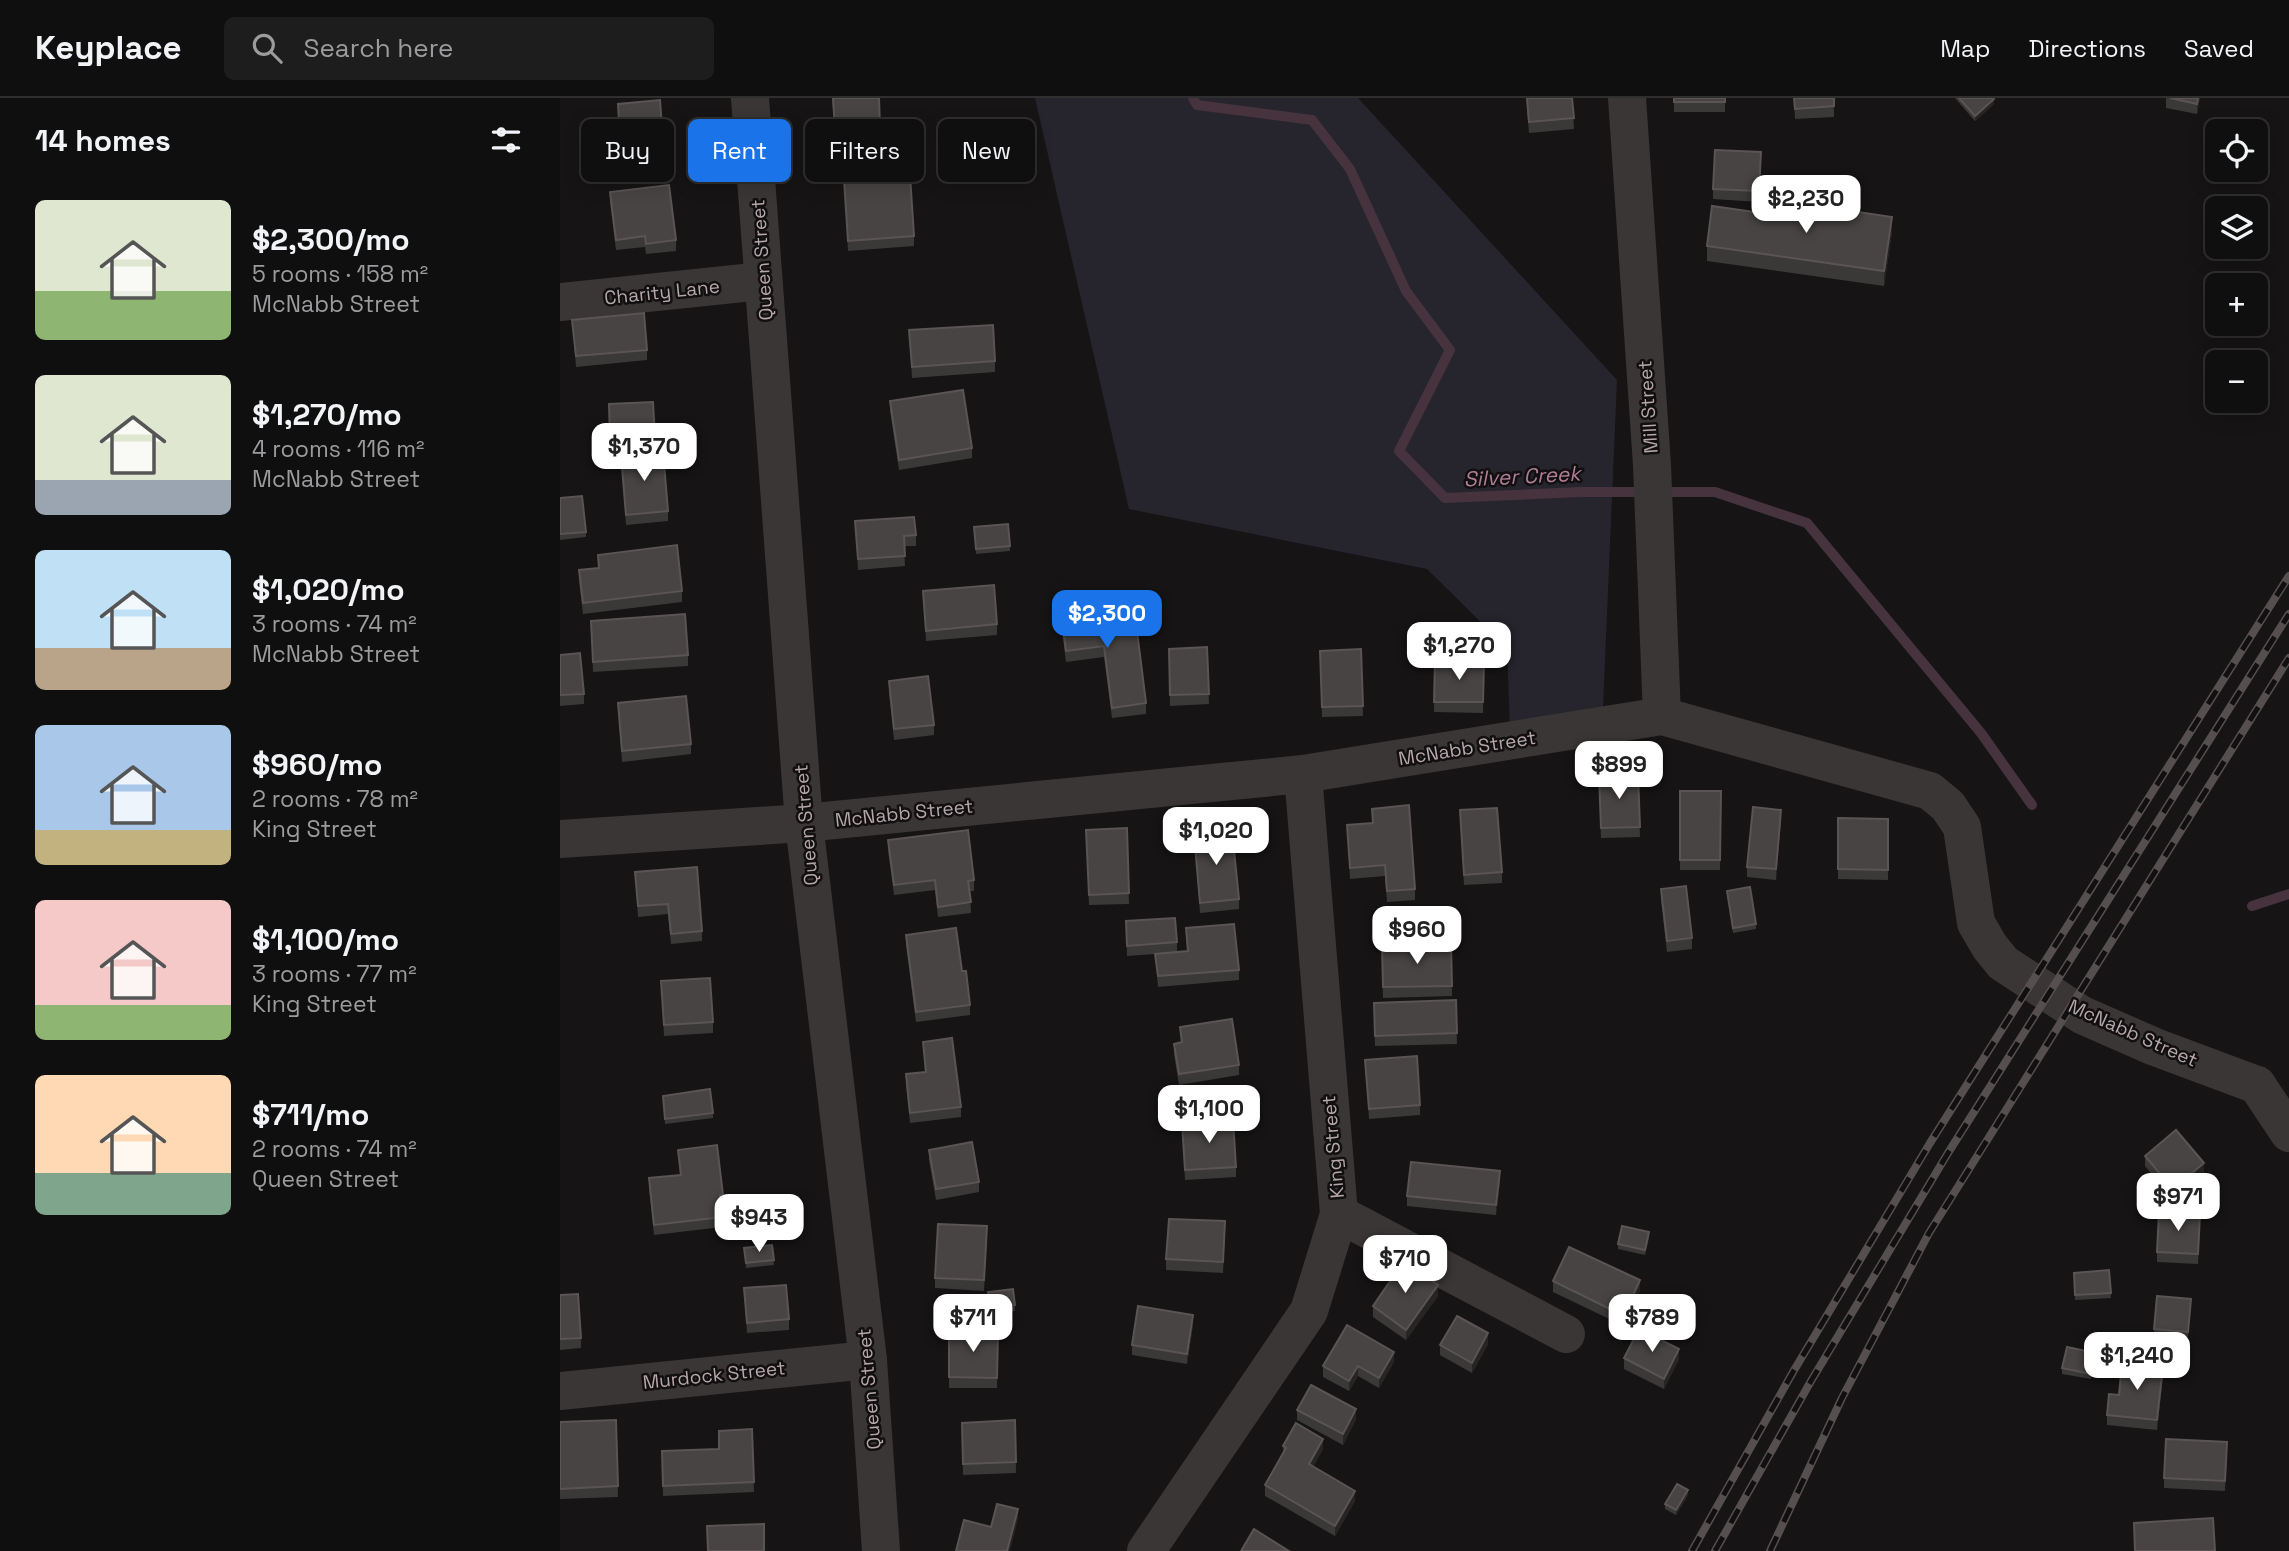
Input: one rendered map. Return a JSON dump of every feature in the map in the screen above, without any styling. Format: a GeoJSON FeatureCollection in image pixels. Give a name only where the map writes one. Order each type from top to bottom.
{"type":"FeatureCollection","features":[{"type":"Feature","properties":{"kind":"street","name":"Queen Street"},"geometry":{"type":"LineString","coordinates":[[750,98],[804,823],[867,1360],[881,1551]]}},
{"type":"Feature","properties":{"kind":"street","name":"Mill Street"},"geometry":{"type":"LineString","coordinates":[[1627,98],[1652,465],[1662,716]]}},
{"type":"Feature","properties":{"kind":"street","name":"Charity Lane"},"geometry":{"type":"LineString","coordinates":[[560,302],[763,281]]}},
{"type":"Feature","properties":{"kind":"street","name":"McNabb Street"},"geometry":{"type":"LineString","coordinates":[[560,839],[804,823],[1303,774],[1662,716],[1930,791],[1948,806],[1962,827],[1976,923],[2003,963],[2082,1015],[2155,1047],[2273,1081]]}},
{"type":"Feature","properties":{"kind":"street","name":"King Street"},"geometry":{"type":"LineString","coordinates":[[1146,1551],[1309,1311],[1339,1214],[1303,774]]}},
{"type":"Feature","properties":{"kind":"street"},"geometry":{"type":"LineString","coordinates":[[2273,1081],[2289,1133]]}},
{"type":"Feature","properties":{"kind":"street"},"geometry":{"type":"LineString","coordinates":[[1339,1214],[1566,1334]]}},
{"type":"Feature","properties":{"kind":"street","name":"Murdock Street"},"geometry":{"type":"LineString","coordinates":[[560,1391],[867,1360]]}},
{"type":"Feature","properties":{"kind":"shaded area"},"geometry":{"type":"Polygon","coordinates":[[[1035,98],[1358,98],[1617,380],[1603,708],[1510,728],[1507,648],[1427,569],[1129,509],[1035,98]]]}},
{"type":"Feature","properties":{"kind":"building"},"geometry":{"type":"Polygon","coordinates":[[[833,98],[879,98],[880,119],[834,119],[833,98]]]}},
{"type":"Feature","properties":{"kind":"building"},"geometry":{"type":"Polygon","coordinates":[[[1527,98],[1572,98],[1574,118],[1529,122],[1527,98]]]}},
{"type":"Feature","properties":{"kind":"building"},"geometry":{"type":"Polygon","coordinates":[[[1674,98],[1725,98],[1725,102],[1674,102],[1674,98]]]}},
{"type":"Feature","properties":{"kind":"building"},"geometry":{"type":"Polygon","coordinates":[[[1794,98],[1834,98],[1834,106],[1795,109],[1794,98]]]}},
{"type":"Feature","properties":{"kind":"building"},"geometry":{"type":"Polygon","coordinates":[[[1959,98],[1993,98],[1994,99],[1975,116],[1959,98]]]}},
{"type":"Feature","properties":{"kind":"building"},"geometry":{"type":"Polygon","coordinates":[[[2170,98],[2198,98],[2197,104],[2170,98]]]}},
{"type":"Feature","properties":{"kind":"building"},"geometry":{"type":"Polygon","coordinates":[[[660,100],[661,119],[619,119],[618,104],[660,100]]]}},
{"type":"Feature","properties":{"kind":"building"},"geometry":{"type":"Polygon","coordinates":[[[1715,150],[1761,152],[1759,191],[1713,189],[1715,150]]]}},
{"type":"Feature","properties":{"kind":"building"},"geometry":{"type":"Polygon","coordinates":[[[844,182],[910,182],[914,236],[848,241],[844,182]]]}},
{"type":"Feature","properties":{"kind":"building"},"geometry":{"type":"Polygon","coordinates":[[[669,185],[676,240],[646,244],[645,236],[616,240],[610,192],[669,185]]]}},
{"type":"Feature","properties":{"kind":"building"},"geometry":{"type":"Polygon","coordinates":[[[1805,204],[1892,217],[1884,271],[1707,246],[1712,206],[1803,219],[1805,204]]]}},
{"type":"Feature","properties":{"kind":"building"},"geometry":{"type":"Polygon","coordinates":[[[644,313],[647,350],[576,356],[572,320],[644,313]]]}},
{"type":"Feature","properties":{"kind":"building"},"geometry":{"type":"Polygon","coordinates":[[[993,325],[995,361],[912,367],[909,330],[993,325]]]}},
{"type":"Feature","properties":{"kind":"building"},"geometry":{"type":"Polygon","coordinates":[[[963,390],[972,448],[899,460],[890,401],[963,390]]]}},
{"type":"Feature","properties":{"kind":"building"},"geometry":{"type":"Polygon","coordinates":[[[653,402],[655,438],[610,440],[609,404],[653,402]]]}},
{"type":"Feature","properties":{"kind":"building"},"geometry":{"type":"Polygon","coordinates":[[[663,451],[668,511],[626,515],[621,455],[663,451]]]}},
{"type":"Feature","properties":{"kind":"building"},"geometry":{"type":"Polygon","coordinates":[[[582,496],[586,532],[560,534],[560,498],[582,496]]]}},
{"type":"Feature","properties":{"kind":"building"},"geometry":{"type":"Polygon","coordinates":[[[914,517],[916,535],[904,536],[905,556],[858,559],[855,521],[914,517]]]}},
{"type":"Feature","properties":{"kind":"building"},"geometry":{"type":"Polygon","coordinates":[[[1008,524],[1010,546],[976,549],[974,527],[1008,524]]]}},
{"type":"Feature","properties":{"kind":"building"},"geometry":{"type":"Polygon","coordinates":[[[677,545],[682,591],[583,603],[579,570],[599,568],[598,555],[677,545]]]}},
{"type":"Feature","properties":{"kind":"building"},"geometry":{"type":"Polygon","coordinates":[[[994,585],[997,624],[926,631],[923,591],[994,585]]]}},
{"type":"Feature","properties":{"kind":"building"},"geometry":{"type":"Polygon","coordinates":[[[1102,599],[1107,635],[1137,631],[1146,703],[1112,708],[1104,646],[1066,651],[1060,605],[1102,599]]]}},
{"type":"Feature","properties":{"kind":"building"},"geometry":{"type":"Polygon","coordinates":[[[685,614],[688,655],[593,662],[591,621],[685,614]]]}},
{"type":"Feature","properties":{"kind":"building"},"geometry":{"type":"Polygon","coordinates":[[[1207,647],[1209,694],[1170,695],[1169,649],[1207,647]]]}},
{"type":"Feature","properties":{"kind":"building"},"geometry":{"type":"Polygon","coordinates":[[[1361,649],[1363,706],[1322,707],[1320,651],[1361,649]]]}},
{"type":"Feature","properties":{"kind":"building"},"geometry":{"type":"Polygon","coordinates":[[[580,653],[584,694],[560,695],[560,655],[580,653]]]}},
{"type":"Feature","properties":{"kind":"building"},"geometry":{"type":"Polygon","coordinates":[[[1435,661],[1484,662],[1483,702],[1434,702],[1435,661]]]}},
{"type":"Feature","properties":{"kind":"building"},"geometry":{"type":"Polygon","coordinates":[[[928,676],[934,725],[894,729],[889,681],[928,676]]]}},
{"type":"Feature","properties":{"kind":"building"},"geometry":{"type":"Polygon","coordinates":[[[686,696],[691,744],[622,751],[618,703],[686,696]]]}},
{"type":"Feature","properties":{"kind":"building"},"geometry":{"type":"Polygon","coordinates":[[[1638,774],[1640,827],[1601,828],[1599,775],[1638,774]]]}},
{"type":"Feature","properties":{"kind":"building"},"geometry":{"type":"Polygon","coordinates":[[[1680,791],[1721,791],[1720,860],[1680,860],[1680,791]]]}},
{"type":"Feature","properties":{"kind":"building"},"geometry":{"type":"Polygon","coordinates":[[[1409,805],[1415,889],[1387,891],[1385,865],[1350,868],[1347,825],[1373,823],[1372,809],[1409,805]]]}},
{"type":"Feature","properties":{"kind":"building"},"geometry":{"type":"Polygon","coordinates":[[[1753,807],[1781,810],[1776,869],[1747,867],[1753,807]]]}},
{"type":"Feature","properties":{"kind":"building"},"geometry":{"type":"Polygon","coordinates":[[[1497,808],[1502,872],[1464,875],[1460,810],[1497,808]]]}},
{"type":"Feature","properties":{"kind":"building"},"geometry":{"type":"Polygon","coordinates":[[[1838,818],[1888,819],[1888,870],[1838,869],[1838,818]]]}},
{"type":"Feature","properties":{"kind":"building"},"geometry":{"type":"Polygon","coordinates":[[[1127,828],[1129,893],[1089,895],[1086,830],[1127,828]]]}},
{"type":"Feature","properties":{"kind":"building"},"geometry":{"type":"Polygon","coordinates":[[[968,830],[974,880],[968,881],[971,902],[938,907],[935,880],[894,885],[888,840],[968,830]]]}},
{"type":"Feature","properties":{"kind":"building"},"geometry":{"type":"Polygon","coordinates":[[[1232,831],[1239,899],[1200,903],[1194,834],[1232,831]]]}},
{"type":"Feature","properties":{"kind":"building"},"geometry":{"type":"Polygon","coordinates":[[[697,867],[702,931],[671,934],[668,904],[638,906],[635,872],[697,867]]]}},
{"type":"Feature","properties":{"kind":"building"},"geometry":{"type":"Polygon","coordinates":[[[1686,886],[1692,938],[1667,941],[1661,889],[1686,886]]]}},
{"type":"Feature","properties":{"kind":"building"},"geometry":{"type":"Polygon","coordinates":[[[1750,887],[1756,924],[1733,928],[1727,891],[1750,887]]]}},
{"type":"Feature","properties":{"kind":"building"},"geometry":{"type":"Polygon","coordinates":[[[1175,918],[1177,942],[1127,946],[1126,921],[1175,918]]]}},
{"type":"Feature","properties":{"kind":"building"},"geometry":{"type":"Polygon","coordinates":[[[1234,924],[1239,970],[1158,976],[1155,954],[1188,951],[1186,928],[1234,924]]]}},
{"type":"Feature","properties":{"kind":"building"},"geometry":{"type":"Polygon","coordinates":[[[956,928],[962,971],[966,971],[970,1005],[916,1012],[906,935],[956,928]]]}},
{"type":"Feature","properties":{"kind":"building"},"geometry":{"type":"Polygon","coordinates":[[[1451,944],[1452,986],[1383,987],[1382,946],[1451,944]]]}},
{"type":"Feature","properties":{"kind":"building"},"geometry":{"type":"Polygon","coordinates":[[[710,978],[713,1022],[664,1025],[661,981],[710,978]]]}},
{"type":"Feature","properties":{"kind":"building"},"geometry":{"type":"Polygon","coordinates":[[[1456,1000],[1457,1033],[1375,1036],[1374,1003],[1456,1000]]]}},
{"type":"Feature","properties":{"kind":"building"},"geometry":{"type":"Polygon","coordinates":[[[1232,1019],[1239,1065],[1179,1074],[1174,1044],[1182,1042],[1180,1027],[1232,1019]]]}},
{"type":"Feature","properties":{"kind":"building"},"geometry":{"type":"Polygon","coordinates":[[[952,1038],[961,1107],[910,1113],[906,1074],[926,1072],[923,1042],[952,1038]]]}},
{"type":"Feature","properties":{"kind":"building"},"geometry":{"type":"Polygon","coordinates":[[[1417,1056],[1420,1105],[1369,1109],[1365,1060],[1417,1056]]]}},
{"type":"Feature","properties":{"kind":"building"},"geometry":{"type":"Polygon","coordinates":[[[710,1089],[713,1113],[665,1119],[663,1096],[710,1089]]]}},
{"type":"Feature","properties":{"kind":"building"},"geometry":{"type":"Polygon","coordinates":[[[1233,1120],[1236,1167],[1185,1170],[1182,1123],[1233,1120]]]}},
{"type":"Feature","properties":{"kind":"building"},"geometry":{"type":"Polygon","coordinates":[[[2176,1130],[2204,1163],[2173,1189],[2145,1156],[2176,1130]]]}},
{"type":"Feature","properties":{"kind":"building"},"geometry":{"type":"Polygon","coordinates":[[[972,1142],[979,1182],[936,1189],[929,1150],[972,1142]]]}},
{"type":"Feature","properties":{"kind":"building"},"geometry":{"type":"Polygon","coordinates":[[[717,1145],[723,1195],[720,1195],[722,1217],[654,1225],[649,1178],[681,1175],[678,1150],[717,1145]]]}},
{"type":"Feature","properties":{"kind":"building"},"geometry":{"type":"Polygon","coordinates":[[[1411,1162],[1500,1171],[1496,1205],[1407,1196],[1411,1162]]]}},
{"type":"Feature","properties":{"kind":"building"},"geometry":{"type":"Polygon","coordinates":[[[2159,1212],[2200,1214],[2198,1254],[2157,1252],[2159,1212]]]}},
{"type":"Feature","properties":{"kind":"building"},"geometry":{"type":"Polygon","coordinates":[[[1169,1219],[1225,1221],[1223,1262],[1166,1259],[1169,1219]]]}},
{"type":"Feature","properties":{"kind":"building"},"geometry":{"type":"Polygon","coordinates":[[[938,1224],[987,1226],[984,1280],[935,1278],[938,1224]]]}},
{"type":"Feature","properties":{"kind":"building"},"geometry":{"type":"Polygon","coordinates":[[[1622,1226],[1649,1232],[1645,1250],[1618,1244],[1622,1226]]]}},
{"type":"Feature","properties":{"kind":"building"},"geometry":{"type":"Polygon","coordinates":[[[772,1245],[774,1260],[746,1263],[744,1248],[772,1245]]]}},
{"type":"Feature","properties":{"kind":"building"},"geometry":{"type":"Polygon","coordinates":[[[1569,1247],[1640,1280],[1624,1316],[1553,1281],[1569,1247]]]}},
{"type":"Feature","properties":{"kind":"building"},"geometry":{"type":"Polygon","coordinates":[[[1404,1261],[1438,1285],[1406,1330],[1373,1306],[1404,1261]]]}},
{"type":"Feature","properties":{"kind":"building"},"geometry":{"type":"Polygon","coordinates":[[[2109,1270],[2111,1293],[2075,1295],[2074,1273],[2109,1270]]]}},
{"type":"Feature","properties":{"kind":"building"},"geometry":{"type":"Polygon","coordinates":[[[786,1285],[789,1319],[747,1323],[744,1288],[786,1285]]]}},
{"type":"Feature","properties":{"kind":"building"},"geometry":{"type":"Polygon","coordinates":[[[1013,1289],[1015,1305],[990,1309],[988,1292],[1013,1289]]]}},
{"type":"Feature","properties":{"kind":"building"},"geometry":{"type":"Polygon","coordinates":[[[578,1294],[581,1338],[560,1339],[560,1295],[578,1294]]]}},
{"type":"Feature","properties":{"kind":"building"},"geometry":{"type":"Polygon","coordinates":[[[2157,1296],[2191,1299],[2188,1332],[2154,1329],[2157,1296]]]}},
{"type":"Feature","properties":{"kind":"building"},"geometry":{"type":"Polygon","coordinates":[[[1138,1306],[1193,1315],[1187,1354],[1132,1345],[1138,1306]]]}},
{"type":"Feature","properties":{"kind":"building"},"geometry":{"type":"Polygon","coordinates":[[[1457,1316],[1488,1333],[1472,1363],[1440,1345],[1457,1316]]]}},
{"type":"Feature","properties":{"kind":"building"},"geometry":{"type":"Polygon","coordinates":[[[1347,1325],[1394,1352],[1379,1378],[1358,1366],[1349,1381],[1323,1366],[1347,1325]]]}},
{"type":"Feature","properties":{"kind":"building"},"geometry":{"type":"Polygon","coordinates":[[[1639,1329],[1679,1349],[1664,1379],[1624,1358],[1639,1329]]]}},
{"type":"Feature","properties":{"kind":"building"},"geometry":{"type":"Polygon","coordinates":[[[949,1330],[998,1330],[997,1378],[949,1377],[949,1330]]]}},
{"type":"Feature","properties":{"kind":"building"},"geometry":{"type":"Polygon","coordinates":[[[2067,1347],[2096,1353],[2091,1374],[2062,1368],[2067,1347]]]}},
{"type":"Feature","properties":{"kind":"building"},"geometry":{"type":"Polygon","coordinates":[[[2122,1362],[2163,1366],[2157,1420],[2107,1415],[2109,1394],[2119,1395],[2122,1362]]]}},
{"type":"Feature","properties":{"kind":"building"},"geometry":{"type":"Polygon","coordinates":[[[1311,1385],[1356,1409],[1343,1434],[1297,1410],[1311,1385]]]}},
{"type":"Feature","properties":{"kind":"building"},"geometry":{"type":"Polygon","coordinates":[[[616,1420],[618,1486],[560,1489],[560,1422],[616,1420]]]}},
{"type":"Feature","properties":{"kind":"building"},"geometry":{"type":"Polygon","coordinates":[[[1015,1420],[1016,1462],[963,1464],[962,1423],[1015,1420]]]}},
{"type":"Feature","properties":{"kind":"building"},"geometry":{"type":"Polygon","coordinates":[[[1296,1423],[1323,1439],[1309,1464],[1355,1491],[1335,1526],[1265,1485],[1286,1448],[1283,1446],[1296,1423]]]}},
{"type":"Feature","properties":{"kind":"building"},"geometry":{"type":"Polygon","coordinates":[[[752,1429],[754,1482],[663,1486],[662,1451],[719,1449],[719,1431],[752,1429]]]}},
{"type":"Feature","properties":{"kind":"building"},"geometry":{"type":"Polygon","coordinates":[[[2166,1439],[2227,1442],[2225,1481],[2164,1478],[2166,1439]]]}},
{"type":"Feature","properties":{"kind":"building"},"geometry":{"type":"Polygon","coordinates":[[[1677,1484],[1688,1490],[1676,1510],[1665,1504],[1677,1484]]]}},
{"type":"Feature","properties":{"kind":"building"},"geometry":{"type":"Polygon","coordinates":[[[997,1504],[1018,1509],[1007,1551],[956,1551],[964,1520],[991,1527],[997,1504]]]}},
{"type":"Feature","properties":{"kind":"building"},"geometry":{"type":"Polygon","coordinates":[[[2213,1518],[2215,1551],[2135,1551],[2134,1523],[2213,1518]]]}},
{"type":"Feature","properties":{"kind":"building"},"geometry":{"type":"Polygon","coordinates":[[[764,1524],[764,1551],[708,1551],[707,1526],[764,1524]]]}},
{"type":"Feature","properties":{"kind":"building"},"geometry":{"type":"Polygon","coordinates":[[[1254,1529],[1289,1551],[1241,1551],[1254,1529]]]}},
{"type":"Feature","properties":{"kind":"waterway","name":"Silver Creek"},"geometry":{"type":"LineString","coordinates":[[1193,98],[1197,105],[1312,120],[1350,169],[1406,291],[1450,350],[1399,451],[1445,498],[1644,492]]}},
{"type":"Feature","properties":{"kind":"waterway","name":"Silver Creek"},"geometry":{"type":"LineString","coordinates":[[1659,492],[1715,492],[1807,523],[1981,733],[2032,805]]}},
{"type":"Feature","properties":{"kind":"waterway","name":"Silver Creek"},"geometry":{"type":"LineString","coordinates":[[2252,906],[2289,894]]}},
{"type":"Feature","properties":{"kind":"railway"},"geometry":{"type":"LineString","coordinates":[[1692,1551],[1793,1372],[1930,1143],[2289,576]]}},
{"type":"Feature","properties":{"kind":"railway"},"geometry":{"type":"LineString","coordinates":[[1715,1551],[1811,1381],[1948,1153],[2289,614]]}},
{"type":"Feature","properties":{"kind":"railway"},"geometry":{"type":"LineString","coordinates":[[1770,1551],[1842,1398],[1929,1233],[2289,658]]}}]}
